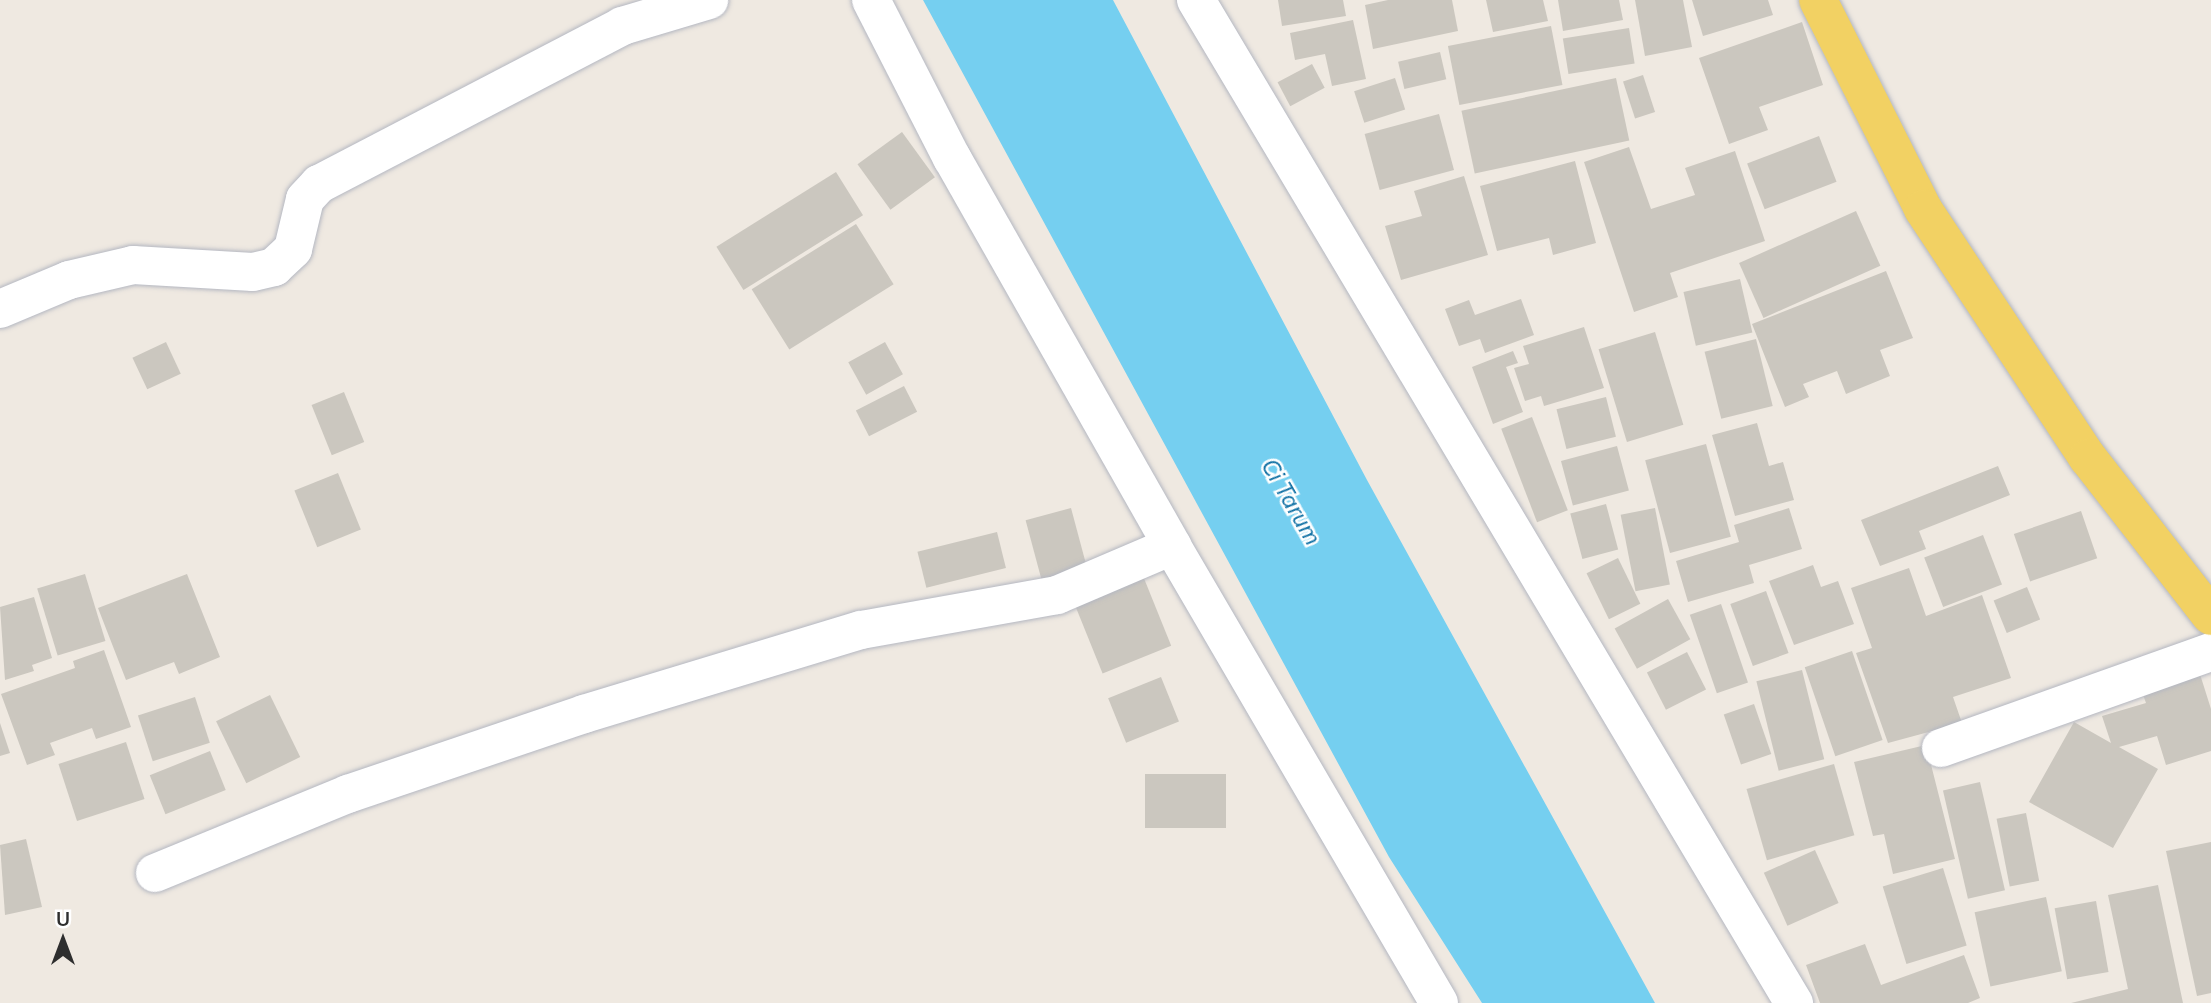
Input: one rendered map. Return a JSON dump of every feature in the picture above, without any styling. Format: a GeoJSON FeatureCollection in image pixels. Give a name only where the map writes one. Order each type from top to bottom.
{"type":"FeatureCollection","features":[{"type":"Feature","properties":{"kind":"main road"},"geometry":{"type":"LineString","coordinates":[[1818,0],[1923,209],[2088,458],[2211,616]]}},
{"type":"Feature","properties":{"kind":"street"},"geometry":{"type":"LineString","coordinates":[[0,309],[69,279],[134,265],[253,272],[274,267],[293,249],[305,199],[319,184],[622,26],[709,0]]}},
{"type":"Feature","properties":{"kind":"street"},"geometry":{"type":"LineString","coordinates":[[871,0],[952,158],[1172,546],[1439,1003]]}},
{"type":"Feature","properties":{"kind":"street"},"geometry":{"type":"LineString","coordinates":[[1196,0],[1794,1003]]}},
{"type":"Feature","properties":{"kind":"street"},"geometry":{"type":"LineString","coordinates":[[155,873],[348,794],[584,714],[861,630],[1057,595],[1172,546]]}},
{"type":"Feature","properties":{"kind":"street"},"geometry":{"type":"LineString","coordinates":[[1941,748],[2211,652]]}},
{"type":"Feature","properties":{"kind":"water","name":"Ci Tarum"},"geometry":{"type":"Polygon","coordinates":[[[923,0],[1113,0],[1367,480],[1655,1003],[1482,1003],[1389,857],[923,0]]]}},
{"type":"Feature","properties":{"kind":"building"},"geometry":{"type":"Polygon","coordinates":[[[1278,0],[1343,0],[1346,16],[1282,26],[1278,0]]]}},
{"type":"Feature","properties":{"kind":"building"},"geometry":{"type":"Polygon","coordinates":[[[1388,0],[1452,0],[1458,31],[1373,49],[1365,5],[1388,0]]]}},
{"type":"Feature","properties":{"kind":"building"},"geometry":{"type":"Polygon","coordinates":[[[1486,0],[1543,0],[1548,21],[1493,32],[1486,0]]]}},
{"type":"Feature","properties":{"kind":"building"},"geometry":{"type":"Polygon","coordinates":[[[1558,0],[1619,0],[1623,20],[1563,31],[1558,0]]]}},
{"type":"Feature","properties":{"kind":"building"},"geometry":{"type":"Polygon","coordinates":[[[1635,0],[1683,0],[1692,47],[1645,56],[1635,0]]]}},
{"type":"Feature","properties":{"kind":"building"},"geometry":{"type":"Polygon","coordinates":[[[1692,0],[1768,0],[1773,15],[1703,36],[1692,0]]]}},
{"type":"Feature","properties":{"kind":"building"},"geometry":{"type":"Polygon","coordinates":[[[1353,20],[1366,79],[1332,86],[1325,54],[1295,60],[1290,33],[1353,20]]]}},
{"type":"Feature","properties":{"kind":"building"},"geometry":{"type":"Polygon","coordinates":[[[1802,22],[1823,85],[1759,107],[1768,130],[1729,144],[1699,58],[1802,22]]]}},
{"type":"Feature","properties":{"kind":"building"},"geometry":{"type":"Polygon","coordinates":[[[1551,26],[1562,85],[1459,105],[1448,46],[1551,26]]]}},
{"type":"Feature","properties":{"kind":"building"},"geometry":{"type":"Polygon","coordinates":[[[1629,28],[1635,64],[1568,74],[1563,38],[1629,28]]]}},
{"type":"Feature","properties":{"kind":"building"},"geometry":{"type":"Polygon","coordinates":[[[1440,52],[1446,79],[1404,89],[1398,62],[1440,52]]]}},
{"type":"Feature","properties":{"kind":"building"},"geometry":{"type":"Polygon","coordinates":[[[1312,64],[1325,88],[1290,106],[1278,82],[1312,64]]]}},
{"type":"Feature","properties":{"kind":"building"},"geometry":{"type":"Polygon","coordinates":[[[1643,75],[1655,112],[1635,119],[1623,81],[1643,75]]]}},
{"type":"Feature","properties":{"kind":"building"},"geometry":{"type":"Polygon","coordinates":[[[1395,78],[1405,109],[1364,123],[1354,91],[1395,78]]]}},
{"type":"Feature","properties":{"kind":"building"},"geometry":{"type":"Polygon","coordinates":[[[1616,78],[1629,141],[1475,173],[1461,111],[1616,78]]]}},
{"type":"Feature","properties":{"kind":"building"},"geometry":{"type":"Polygon","coordinates":[[[1439,114],[1454,170],[1380,190],[1365,134],[1439,114]]]}},
{"type":"Feature","properties":{"kind":"building"},"geometry":{"type":"Polygon","coordinates":[[[902,132],[935,177],[890,210],[858,164],[902,132]]]}},
{"type":"Feature","properties":{"kind":"building"},"geometry":{"type":"Polygon","coordinates":[[[1819,136],[1837,182],[1765,209],[1747,164],[1819,136]]]}},
{"type":"Feature","properties":{"kind":"building"},"geometry":{"type":"Polygon","coordinates":[[[1629,147],[1651,209],[1695,195],[1685,168],[1735,151],[1765,241],[1670,273],[1678,297],[1634,312],[1584,162],[1629,147]]]}},
{"type":"Feature","properties":{"kind":"building"},"geometry":{"type":"Polygon","coordinates":[[[1575,161],[1596,243],[1553,255],[1549,238],[1497,251],[1480,186],[1575,161]]]}},
{"type":"Feature","properties":{"kind":"building"},"geometry":{"type":"Polygon","coordinates":[[[836,172],[863,215],[743,290],[716,247],[836,172]]]}},
{"type":"Feature","properties":{"kind":"building"},"geometry":{"type":"Polygon","coordinates":[[[1464,176],[1488,255],[1401,280],[1385,226],[1422,216],[1414,191],[1464,176]]]}},
{"type":"Feature","properties":{"kind":"building"},"geometry":{"type":"Polygon","coordinates":[[[1856,211],[1880,266],[1763,318],[1739,263],[1856,211]]]}},
{"type":"Feature","properties":{"kind":"building"},"geometry":{"type":"Polygon","coordinates":[[[856,224],[894,284],[789,349],[752,289],[856,224]]]}},
{"type":"Feature","properties":{"kind":"building"},"geometry":{"type":"Polygon","coordinates":[[[1886,271],[1913,338],[1880,350],[1890,376],[1846,394],[1837,371],[1803,384],[1809,397],[1785,407],[1752,324],[1886,271]]]}},
{"type":"Feature","properties":{"kind":"building"},"geometry":{"type":"Polygon","coordinates":[[[1740,279],[1752,333],[1696,346],[1683,292],[1740,279]]]}},
{"type":"Feature","properties":{"kind":"building"},"geometry":{"type":"Polygon","coordinates":[[[1521,299],[1534,335],[1485,353],[1480,339],[1459,346],[1445,309],[1469,300],[1475,315],[1521,299]]]}},
{"type":"Feature","properties":{"kind":"building"},"geometry":{"type":"Polygon","coordinates":[[[1584,327],[1604,388],[1544,406],[1541,396],[1525,401],[1514,368],[1529,364],[1523,346],[1584,327]]]}},
{"type":"Feature","properties":{"kind":"building"},"geometry":{"type":"Polygon","coordinates":[[[1655,332],[1683,425],[1627,442],[1599,349],[1655,332]]]}},
{"type":"Feature","properties":{"kind":"building"},"geometry":{"type":"Polygon","coordinates":[[[1756,339],[1773,406],[1721,419],[1705,352],[1756,339]]]}},
{"type":"Feature","properties":{"kind":"building"},"geometry":{"type":"Polygon","coordinates":[[[166,342],[181,374],[147,389],[132,358],[166,342]]]}},
{"type":"Feature","properties":{"kind":"building"},"geometry":{"type":"Polygon","coordinates":[[[885,342],[903,374],[866,395],[848,362],[885,342]]]}},
{"type":"Feature","properties":{"kind":"building"},"geometry":{"type":"Polygon","coordinates":[[[1513,351],[1518,363],[1506,367],[1523,412],[1493,424],[1472,367],[1513,351]]]}},
{"type":"Feature","properties":{"kind":"building"},"geometry":{"type":"Polygon","coordinates":[[[904,386],[917,412],[869,436],[856,411],[904,386]]]}},
{"type":"Feature","properties":{"kind":"building"},"geometry":{"type":"Polygon","coordinates":[[[344,392],[364,442],[332,455],[312,405],[344,392]]]}},
{"type":"Feature","properties":{"kind":"building"},"geometry":{"type":"Polygon","coordinates":[[[1606,397],[1616,437],[1566,449],[1557,409],[1606,397]]]}},
{"type":"Feature","properties":{"kind":"building"},"geometry":{"type":"Polygon","coordinates":[[[1532,417],[1568,510],[1537,522],[1501,429],[1532,417]]]}},
{"type":"Feature","properties":{"kind":"building"},"geometry":{"type":"Polygon","coordinates":[[[1757,423],[1769,466],[1783,462],[1794,500],[1735,516],[1712,435],[1757,423]]]}},
{"type":"Feature","properties":{"kind":"building"},"geometry":{"type":"Polygon","coordinates":[[[1706,444],[1731,537],[1670,553],[1645,460],[1706,444]]]}},
{"type":"Feature","properties":{"kind":"building"},"geometry":{"type":"Polygon","coordinates":[[[1617,446],[1629,490],[1573,505],[1561,461],[1617,446]]]}},
{"type":"Feature","properties":{"kind":"building"},"geometry":{"type":"Polygon","coordinates":[[[1998,466],[2010,495],[1919,531],[1926,549],[1880,566],[1861,520],[1998,466]]]}},
{"type":"Feature","properties":{"kind":"building"},"geometry":{"type":"Polygon","coordinates":[[[338,473],[361,530],[317,547],[294,491],[338,473]]]}},
{"type":"Feature","properties":{"kind":"building"},"geometry":{"type":"Polygon","coordinates":[[[1606,504],[1618,549],[1582,559],[1570,514],[1606,504]]]}},
{"type":"Feature","properties":{"kind":"building"},"geometry":{"type":"Polygon","coordinates":[[[1071,508],[1090,579],[1044,591],[1026,520],[1071,508]]]}},
{"type":"Feature","properties":{"kind":"building"},"geometry":{"type":"Polygon","coordinates":[[[1655,508],[1670,585],[1636,591],[1621,515],[1655,508]]]}},
{"type":"Feature","properties":{"kind":"building"},"geometry":{"type":"Polygon","coordinates":[[[1789,508],[1802,549],[1749,565],[1754,583],[1688,602],[1676,561],[1739,542],[1734,525],[1789,508]]]}},
{"type":"Feature","properties":{"kind":"building"},"geometry":{"type":"Polygon","coordinates":[[[2081,511],[2097,558],[2030,581],[2014,534],[2081,511]]]}},
{"type":"Feature","properties":{"kind":"building"},"geometry":{"type":"Polygon","coordinates":[[[997,532],[1006,568],[926,588],[917,552],[997,532]]]}},
{"type":"Feature","properties":{"kind":"building"},"geometry":{"type":"Polygon","coordinates":[[[1983,535],[2002,584],[1943,607],[1924,558],[1983,535]]]}},
{"type":"Feature","properties":{"kind":"building"},"geometry":{"type":"Polygon","coordinates":[[[1618,558],[1640,604],[1609,619],[1587,573],[1618,558]]]}},
{"type":"Feature","properties":{"kind":"building"},"geometry":{"type":"Polygon","coordinates":[[[1813,565],[1821,587],[1838,581],[1854,624],[1794,645],[1769,581],[1813,565]]]}},
{"type":"Feature","properties":{"kind":"building"},"geometry":{"type":"Polygon","coordinates":[[[1139,566],[1171,646],[1103,673],[1070,594],[1139,566]]]}},
{"type":"Feature","properties":{"kind":"building"},"geometry":{"type":"Polygon","coordinates":[[[1909,568],[1926,616],[1982,595],[2011,678],[1953,697],[1962,723],[1888,743],[1856,653],[1872,648],[1851,588],[1909,568]]]}},
{"type":"Feature","properties":{"kind":"building"},"geometry":{"type":"Polygon","coordinates":[[[85,574],[105,641],[58,656],[37,589],[85,574]]]}},
{"type":"Feature","properties":{"kind":"building"},"geometry":{"type":"Polygon","coordinates":[[[187,574],[220,657],[179,674],[174,662],[126,680],[98,608],[187,574]]]}},
{"type":"Feature","properties":{"kind":"building"},"geometry":{"type":"Polygon","coordinates":[[[2027,587],[2040,619],[2007,633],[1994,600],[2027,587]]]}},
{"type":"Feature","properties":{"kind":"building"},"geometry":{"type":"Polygon","coordinates":[[[1766,591],[1789,653],[1753,666],[1730,604],[1766,591]]]}},
{"type":"Feature","properties":{"kind":"building"},"geometry":{"type":"Polygon","coordinates":[[[34,597],[52,658],[32,665],[34,671],[5,680],[0,607],[34,597]]]}},
{"type":"Feature","properties":{"kind":"building"},"geometry":{"type":"Polygon","coordinates":[[[1668,599],[1690,639],[1637,669],[1615,629],[1668,599]]]}},
{"type":"Feature","properties":{"kind":"building"},"geometry":{"type":"Polygon","coordinates":[[[1721,604],[1748,682],[1717,693],[1690,615],[1721,604]]]}},
{"type":"Feature","properties":{"kind":"building"},"geometry":{"type":"Polygon","coordinates":[[[104,650],[131,727],[96,739],[92,728],[50,743],[55,755],[27,765],[1,694],[75,668],[73,661],[104,650]]]}},
{"type":"Feature","properties":{"kind":"building"},"geometry":{"type":"Polygon","coordinates":[[[1852,651],[1883,740],[1835,756],[1805,667],[1852,651]]]}},
{"type":"Feature","properties":{"kind":"building"},"geometry":{"type":"Polygon","coordinates":[[[1687,652],[1706,689],[1666,710],[1647,672],[1687,652]]]}},
{"type":"Feature","properties":{"kind":"building"},"geometry":{"type":"Polygon","coordinates":[[[1802,670],[1824,759],[1779,771],[1756,681],[1802,670]]]}},
{"type":"Feature","properties":{"kind":"building"},"geometry":{"type":"Polygon","coordinates":[[[2199,671],[2211,709],[2211,751],[2166,765],[2157,736],[2119,747],[2158,769],[2113,848],[2029,802],[2074,722],[2111,743],[2102,716],[2146,703],[2141,689],[2199,671]]]}},
{"type":"Feature","properties":{"kind":"building"},"geometry":{"type":"Polygon","coordinates":[[[1161,677],[1179,722],[1126,743],[1108,698],[1161,677]]]}},
{"type":"Feature","properties":{"kind":"building"},"geometry":{"type":"Polygon","coordinates":[[[270,695],[300,757],[246,783],[216,721],[270,695]]]}},
{"type":"Feature","properties":{"kind":"building"},"geometry":{"type":"Polygon","coordinates":[[[195,697],[210,743],[153,761],[138,716],[195,697]]]}},
{"type":"Feature","properties":{"kind":"building"},"geometry":{"type":"Polygon","coordinates":[[[1754,704],[1771,754],[1741,765],[1724,714],[1754,704]]]}},
{"type":"Feature","properties":{"kind":"building"},"geometry":{"type":"Polygon","coordinates":[[[0,723],[10,753],[0,756],[0,723]]]}},
{"type":"Feature","properties":{"kind":"building"},"geometry":{"type":"Polygon","coordinates":[[[126,742],[145,799],[77,821],[58,764],[126,742]]]}},
{"type":"Feature","properties":{"kind":"building"},"geometry":{"type":"Polygon","coordinates":[[[1926,745],[1955,859],[1893,874],[1884,834],[1873,836],[1854,762],[1926,745]]]}},
{"type":"Feature","properties":{"kind":"building"},"geometry":{"type":"Polygon","coordinates":[[[210,751],[226,790],[165,814],[150,775],[210,751]]]}},
{"type":"Feature","properties":{"kind":"building"},"geometry":{"type":"Polygon","coordinates":[[[1834,764],[1854,835],[1767,860],[1747,789],[1834,764]]]}},
{"type":"Feature","properties":{"kind":"building"},"geometry":{"type":"Polygon","coordinates":[[[1145,774],[1226,774],[1226,828],[1145,828],[1145,774]]]}},
{"type":"Feature","properties":{"kind":"building"},"geometry":{"type":"Polygon","coordinates":[[[1980,782],[2005,890],[1968,899],[1943,791],[1980,782]]]}},
{"type":"Feature","properties":{"kind":"building"},"geometry":{"type":"Polygon","coordinates":[[[2026,813],[2039,881],[2010,886],[1997,819],[2026,813]]]}},
{"type":"Feature","properties":{"kind":"building"},"geometry":{"type":"Polygon","coordinates":[[[26,839],[42,907],[5,915],[0,845],[26,839]]]}},
{"type":"Feature","properties":{"kind":"building"},"geometry":{"type":"Polygon","coordinates":[[[2211,842],[2211,993],[2197,996],[2166,851],[2211,842]]]}},
{"type":"Feature","properties":{"kind":"building"},"geometry":{"type":"Polygon","coordinates":[[[1815,850],[1839,903],[1787,926],[1764,873],[1815,850]]]}},
{"type":"Feature","properties":{"kind":"building"},"geometry":{"type":"Polygon","coordinates":[[[1943,868],[1967,945],[1906,964],[1883,886],[1943,868]]]}},
{"type":"Feature","properties":{"kind":"building"},"geometry":{"type":"Polygon","coordinates":[[[2158,885],[2183,1003],[2071,1003],[2128,989],[2108,895],[2158,885]]]}},
{"type":"Feature","properties":{"kind":"building"},"geometry":{"type":"Polygon","coordinates":[[[2046,897],[2062,971],[1990,987],[1975,912],[2046,897]]]}},
{"type":"Feature","properties":{"kind":"building"},"geometry":{"type":"Polygon","coordinates":[[[2096,901],[2109,972],[2067,979],[2055,908],[2096,901]]]}},
{"type":"Feature","properties":{"kind":"building"},"geometry":{"type":"Polygon","coordinates":[[[1865,944],[1881,985],[1964,955],[1980,998],[1968,1003],[1820,1003],[1806,965],[1865,944]]]}}]}
